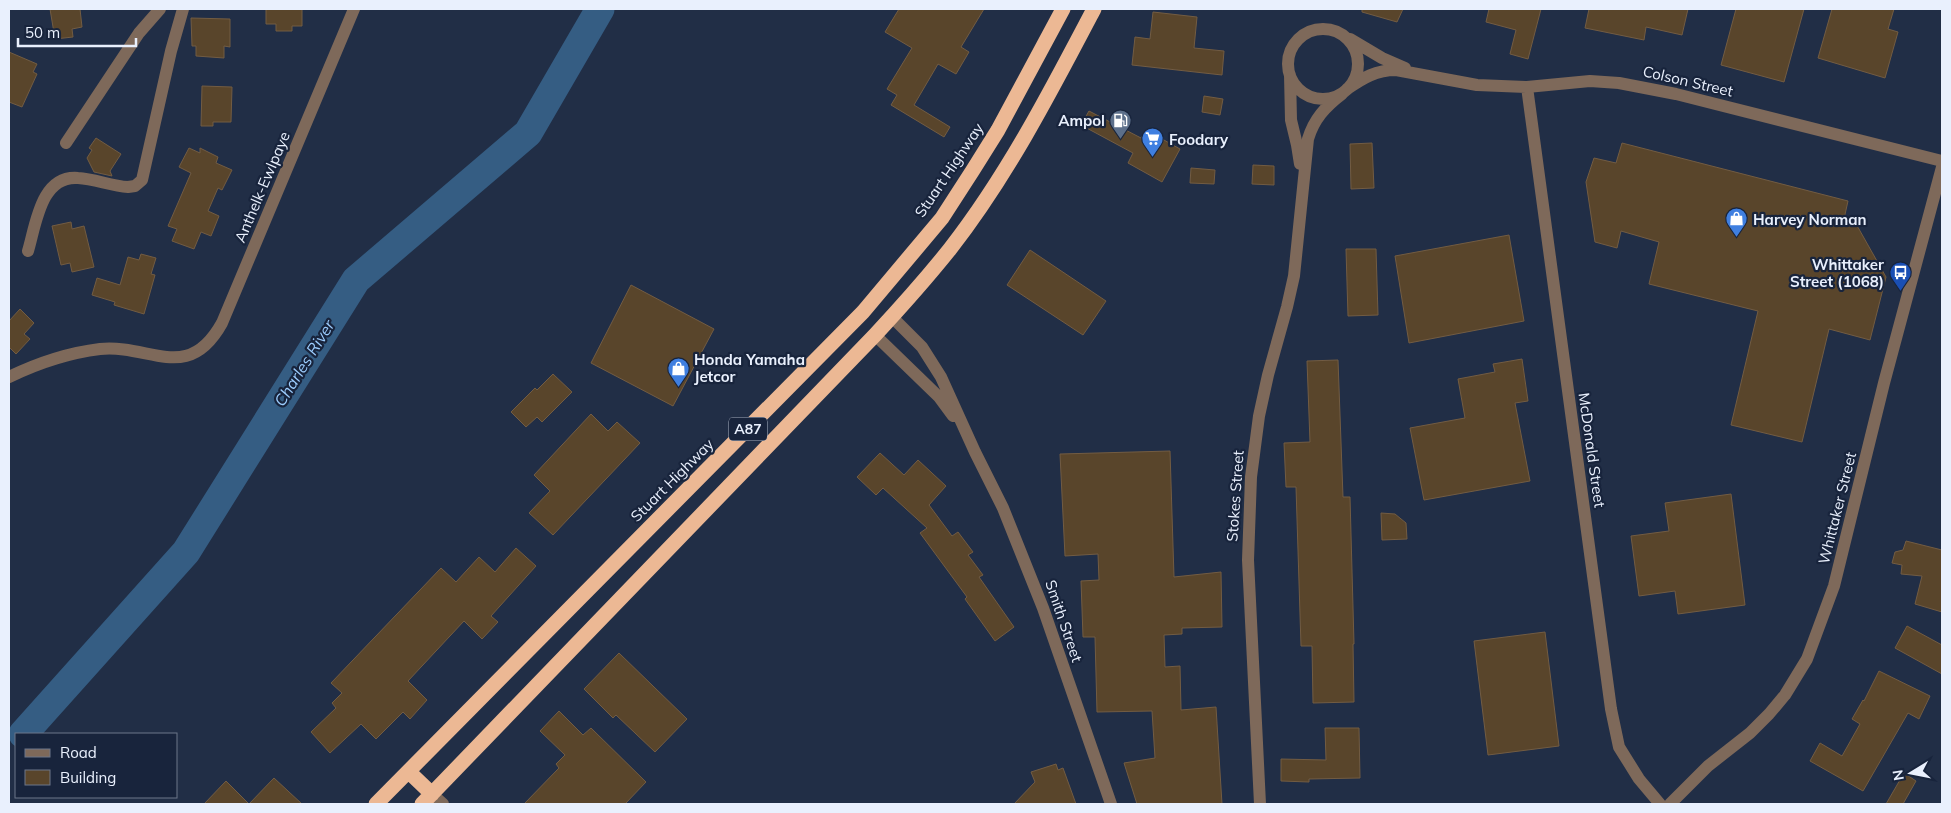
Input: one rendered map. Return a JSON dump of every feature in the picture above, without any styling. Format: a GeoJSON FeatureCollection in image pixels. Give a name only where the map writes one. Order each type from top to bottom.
{"type":"FeatureCollection","features":[{"type":"Feature","properties":{"kind":"highway","name":"Stuart Highway"},"geometry":{"type":"LineString","coordinates":[[376,804],[872,301],[942,218],[974,170],[998,130],[1063,9]]}},
{"type":"Feature","properties":{"kind":"highway","name":"A87"},"geometry":{"type":"LineString","coordinates":[[432,801],[892,317],[934,269],[977,212],[1020,143],[1094,9]]}},
{"type":"Feature","properties":{"kind":"highway"},"geometry":{"type":"LineString","coordinates":[[872,301],[892,317]]}},
{"type":"Feature","properties":{"kind":"highway"},"geometry":{"type":"LineString","coordinates":[[857,318],[875,335]]}},
{"type":"Feature","properties":{"kind":"highway"},"geometry":{"type":"LineString","coordinates":[[409,772],[432,801]]}},
{"type":"Feature","properties":{"kind":"street"},"geometry":{"type":"LineString","coordinates":[[66,143],[139,33],[160,9]]}},
{"type":"Feature","properties":{"kind":"street"},"geometry":{"type":"LineString","coordinates":[[28,251],[46,194],[60,181],[78,178],[128,188],[136,186],[142,180],[171,51],[183,9]]}},
{"type":"Feature","properties":{"kind":"street","name":"Anthelk-Ewlpaye"},"geometry":{"type":"LineString","coordinates":[[9,377],[39,363],[75,353],[102,349],[130,350],[166,358],[179,358],[203,349],[214,338],[354,9]]}},
{"type":"Feature","properties":{"kind":"street"},"geometry":{"type":"LineString","coordinates":[[1317,29],[1327,29],[1343,35],[1354,47],[1358,63],[1353,83],[1323,110],[1312,128],[1306,150],[1302,194],[1297,145],[1290,120],[1290,75],[1288,67],[1291,50],[1302,36],[1317,29]]}},
{"type":"Feature","properties":{"kind":"street","name":"Colson Street"},"geometry":{"type":"LineString","coordinates":[[1343,35],[1382,58],[1421,75]]}},
{"type":"Feature","properties":{"kind":"street","name":"Colson Street"},"geometry":{"type":"LineString","coordinates":[[1344,92],[1361,79],[1377,72],[1396,70],[1477,85],[1526,87],[1590,81],[1619,82],[1676,94],[1942,161]]}},
{"type":"Feature","properties":{"kind":"street"},"geometry":{"type":"LineString","coordinates":[[1290,75],[1298,89],[1315,98],[1325,99],[1344,92]]}},
{"type":"Feature","properties":{"kind":"street","name":"McDonald Street"},"geometry":{"type":"LineString","coordinates":[[1526,87],[1611,709],[1619,747],[1639,779],[1660,804]]}},
{"type":"Feature","properties":{"kind":"street","name":"Whittaker Street"},"geometry":{"type":"LineString","coordinates":[[1670,804],[1708,766],[1750,733],[1769,714],[1785,695],[1807,659],[1834,586],[1882,393],[1942,167]]}},
{"type":"Feature","properties":{"kind":"street","name":"Stokes Street"},"geometry":{"type":"LineString","coordinates":[[1260,804],[1248,560],[1251,477],[1259,416],[1294,276],[1302,194]]}},
{"type":"Feature","properties":{"kind":"street","name":"Smith Street"},"geometry":{"type":"LineString","coordinates":[[892,317],[922,348],[937,369],[1003,508],[1023,556],[1111,804]]}},
{"type":"Feature","properties":{"kind":"street","name":"Smith Street"},"geometry":{"type":"LineString","coordinates":[[875,335],[939,396],[952,413],[975,452]]}},
{"type":"Feature","properties":{"kind":"building"},"geometry":{"type":"Polygon","coordinates":[[[50,9],[80,9],[82,27],[72,29],[73,37],[55,39],[50,9]]]}},
{"type":"Feature","properties":{"kind":"building"},"geometry":{"type":"Polygon","coordinates":[[[266,9],[302,9],[302,26],[292,26],[292,31],[276,31],[276,24],[266,24],[266,9]]]}},
{"type":"Feature","properties":{"kind":"building"},"geometry":{"type":"Polygon","coordinates":[[[899,9],[984,9],[961,47],[969,52],[956,74],[938,64],[914,105],[950,127],[944,137],[891,105],[897,95],[887,89],[912,48],[885,32],[899,9]]]}},
{"type":"Feature","properties":{"kind":"building"},"geometry":{"type":"Polygon","coordinates":[[[1362,9],[1403,9],[1397,22],[1362,12],[1362,9]]]}},
{"type":"Feature","properties":{"kind":"building"},"geometry":{"type":"Polygon","coordinates":[[[1489,9],[1541,9],[1528,59],[1510,54],[1516,30],[1486,22],[1489,9]]]}},
{"type":"Feature","properties":{"kind":"building"},"geometry":{"type":"Polygon","coordinates":[[[1589,9],[1688,9],[1682,35],[1646,27],[1644,40],[1585,28],[1589,9]]]}},
{"type":"Feature","properties":{"kind":"building"},"geometry":{"type":"Polygon","coordinates":[[[1736,9],[1804,9],[1784,82],[1721,65],[1736,9]]]}},
{"type":"Feature","properties":{"kind":"building"},"geometry":{"type":"Polygon","coordinates":[[[1832,9],[1894,9],[1888,29],[1898,32],[1885,78],[1818,58],[1832,9]]]}},
{"type":"Feature","properties":{"kind":"building"},"geometry":{"type":"Polygon","coordinates":[[[1153,12],[1197,17],[1194,48],[1224,51],[1222,75],[1132,65],[1135,37],[1150,39],[1153,12]]]}},
{"type":"Feature","properties":{"kind":"building"},"geometry":{"type":"Polygon","coordinates":[[[191,18],[230,19],[230,47],[224,46],[224,58],[196,56],[196,46],[192,46],[191,18]]]}},
{"type":"Feature","properties":{"kind":"building"},"geometry":{"type":"Polygon","coordinates":[[[9,52],[37,64],[33,72],[37,74],[22,107],[9,102],[9,52]]]}},
{"type":"Feature","properties":{"kind":"building"},"geometry":{"type":"Polygon","coordinates":[[[202,86],[232,87],[231,122],[213,122],[213,126],[201,126],[202,86]]]}},
{"type":"Feature","properties":{"kind":"building"},"geometry":{"type":"Polygon","coordinates":[[[1204,96],[1223,99],[1220,115],[1202,112],[1204,96]]]}},
{"type":"Feature","properties":{"kind":"building"},"geometry":{"type":"Polygon","coordinates":[[[1089,111],[1141,138],[1146,130],[1180,149],[1162,182],[1128,163],[1133,153],[1081,125],[1089,111]]]}},
{"type":"Feature","properties":{"kind":"building"},"geometry":{"type":"Polygon","coordinates":[[[96,138],[121,154],[110,171],[112,176],[94,172],[87,158],[92,150],[89,148],[96,138]]]}},
{"type":"Feature","properties":{"kind":"building"},"geometry":{"type":"Polygon","coordinates":[[[1372,143],[1374,188],[1351,189],[1350,144],[1372,143]]]}},
{"type":"Feature","properties":{"kind":"building"},"geometry":{"type":"Polygon","coordinates":[[[1622,143],[1848,201],[1844,219],[1855,222],[1886,277],[1870,340],[1829,329],[1802,442],[1731,425],[1758,311],[1649,284],[1659,242],[1621,231],[1617,248],[1595,242],[1586,182],[1594,158],[1616,163],[1622,143]]]}},
{"type":"Feature","properties":{"kind":"building"},"geometry":{"type":"Polygon","coordinates":[[[189,148],[200,153],[200,148],[218,157],[216,163],[232,170],[222,190],[218,188],[208,211],[219,216],[211,236],[201,232],[194,249],[172,241],[177,229],[168,226],[191,173],[179,167],[189,148]]]}},
{"type":"Feature","properties":{"kind":"building"},"geometry":{"type":"Polygon","coordinates":[[[1253,165],[1274,166],[1274,185],[1252,184],[1253,165]]]}},
{"type":"Feature","properties":{"kind":"building"},"geometry":{"type":"Polygon","coordinates":[[[1191,168],[1215,170],[1214,184],[1190,183],[1191,168]]]}},
{"type":"Feature","properties":{"kind":"building"},"geometry":{"type":"Polygon","coordinates":[[[71,222],[72,229],[84,226],[94,267],[72,272],[70,263],[61,265],[52,226],[71,222]]]}},
{"type":"Feature","properties":{"kind":"building"},"geometry":{"type":"Polygon","coordinates":[[[1509,235],[1524,321],[1409,343],[1395,256],[1509,235]]]}},
{"type":"Feature","properties":{"kind":"building"},"geometry":{"type":"Polygon","coordinates":[[[1346,249],[1376,249],[1378,315],[1348,316],[1346,249]]]}},
{"type":"Feature","properties":{"kind":"building"},"geometry":{"type":"Polygon","coordinates":[[[1030,250],[1106,301],[1083,335],[1007,285],[1030,250]]]}},
{"type":"Feature","properties":{"kind":"building"},"geometry":{"type":"Polygon","coordinates":[[[141,254],[156,258],[151,274],[155,275],[144,314],[114,305],[115,302],[92,295],[97,278],[120,285],[128,257],[139,260],[141,254]]]}},
{"type":"Feature","properties":{"kind":"building"},"geometry":{"type":"Polygon","coordinates":[[[631,285],[714,329],[673,406],[591,363],[631,285]]]}},
{"type":"Feature","properties":{"kind":"building"},"geometry":{"type":"Polygon","coordinates":[[[20,309],[34,323],[24,334],[30,339],[16,354],[9,347],[9,321],[20,309]]]}},
{"type":"Feature","properties":{"kind":"building"},"geometry":{"type":"Polygon","coordinates":[[[1522,359],[1528,401],[1515,403],[1530,481],[1424,500],[1410,428],[1465,418],[1458,379],[1495,372],[1493,364],[1522,359]]]}},
{"type":"Feature","properties":{"kind":"building"},"geometry":{"type":"Polygon","coordinates":[[[1338,360],[1343,497],[1350,497],[1354,702],[1313,703],[1312,646],[1301,646],[1296,487],[1286,487],[1284,443],[1310,442],[1307,361],[1338,360]]]}},
{"type":"Feature","properties":{"kind":"building"},"geometry":{"type":"Polygon","coordinates":[[[553,374],[572,392],[542,422],[537,417],[526,427],[511,412],[535,388],[537,390],[553,374]]]}},
{"type":"Feature","properties":{"kind":"building"},"geometry":{"type":"Polygon","coordinates":[[[591,414],[608,431],[617,422],[640,443],[553,535],[529,513],[550,491],[534,475],[591,414]]]}},
{"type":"Feature","properties":{"kind":"building"},"geometry":{"type":"Polygon","coordinates":[[[1170,451],[1174,577],[1221,572],[1222,627],[1182,628],[1182,634],[1164,635],[1165,667],[1180,666],[1181,710],[1216,707],[1222,804],[1137,804],[1124,763],[1155,758],[1152,711],[1097,712],[1095,637],[1083,637],[1081,581],[1099,580],[1098,554],[1065,556],[1060,454],[1170,451]]]}},
{"type":"Feature","properties":{"kind":"building"},"geometry":{"type":"Polygon","coordinates":[[[880,453],[904,475],[918,460],[946,486],[929,505],[952,536],[958,532],[973,552],[968,555],[983,575],[979,577],[1014,627],[995,641],[965,599],[967,597],[920,533],[927,528],[883,488],[876,495],[857,477],[880,453]]]}},
{"type":"Feature","properties":{"kind":"building"},"geometry":{"type":"Polygon","coordinates":[[[1731,494],[1745,605],[1678,614],[1675,591],[1639,596],[1631,536],[1669,531],[1665,503],[1731,494]]]}},
{"type":"Feature","properties":{"kind":"building"},"geometry":{"type":"Polygon","coordinates":[[[1381,513],[1395,514],[1406,523],[1407,539],[1382,540],[1381,513]]]}},
{"type":"Feature","properties":{"kind":"building"},"geometry":{"type":"Polygon","coordinates":[[[1906,541],[1942,550],[1942,612],[1915,604],[1922,576],[1901,574],[1902,565],[1892,563],[1895,552],[1903,550],[1906,541]]]}},
{"type":"Feature","properties":{"kind":"building"},"geometry":{"type":"Polygon","coordinates":[[[516,548],[536,566],[491,616],[498,622],[482,639],[464,621],[408,681],[427,700],[410,719],[403,712],[376,739],[361,724],[330,753],[311,732],[336,708],[332,703],[342,693],[331,683],[441,568],[456,582],[479,557],[495,572],[516,548]]]}},
{"type":"Feature","properties":{"kind":"building"},"geometry":{"type":"Polygon","coordinates":[[[1907,626],[1942,645],[1942,674],[1895,648],[1907,626]]]}},
{"type":"Feature","properties":{"kind":"building"},"geometry":{"type":"Polygon","coordinates":[[[1545,632],[1559,746],[1488,755],[1474,641],[1545,632]]]}},
{"type":"Feature","properties":{"kind":"building"},"geometry":{"type":"Polygon","coordinates":[[[619,653],[687,719],[655,752],[616,715],[613,718],[584,689],[619,653]]]}},
{"type":"Feature","properties":{"kind":"building"},"geometry":{"type":"Polygon","coordinates":[[[1879,671],[1930,696],[1919,719],[1908,713],[1863,791],[1810,761],[1820,743],[1842,756],[1860,724],[1852,719],[1864,701],[1879,671]]]}},
{"type":"Feature","properties":{"kind":"building"},"geometry":{"type":"Polygon","coordinates":[[[559,711],[583,735],[591,728],[646,782],[625,804],[524,804],[559,768],[556,764],[565,755],[540,731],[559,711]]]}},
{"type":"Feature","properties":{"kind":"building"},"geometry":{"type":"Polygon","coordinates":[[[1325,728],[1359,728],[1360,778],[1309,779],[1309,782],[1281,781],[1281,759],[1326,760],[1325,728]]]}},
{"type":"Feature","properties":{"kind":"building"},"geometry":{"type":"Polygon","coordinates":[[[1056,764],[1058,770],[1063,768],[1076,804],[1014,804],[1035,782],[1031,772],[1056,764]]]}},
{"type":"Feature","properties":{"kind":"building"},"geometry":{"type":"Polygon","coordinates":[[[1904,773],[1916,781],[1903,804],[1886,804],[1904,773]]]}},
{"type":"Feature","properties":{"kind":"building"},"geometry":{"type":"Polygon","coordinates":[[[274,778],[302,804],[249,804],[274,778]]]}},
{"type":"Feature","properties":{"kind":"building"},"geometry":{"type":"Polygon","coordinates":[[[226,781],[249,804],[204,804],[226,781]]]}},
{"type":"Feature","properties":{"kind":"waterway","name":"Charles River"},"geometry":{"type":"LineString","coordinates":[[24,733],[186,552],[356,280],[528,133],[600,9]]}},
{"type":"Feature","properties":{"kind":"place","name":"Ampol"},"geometry":{"type":"Point","coordinates":[1121,139]}},
{"type":"Feature","properties":{"kind":"place","name":"Foodary"},"geometry":{"type":"Point","coordinates":[1153,158]}},
{"type":"Feature","properties":{"kind":"place","name":"Harvey Norman"},"geometry":{"type":"Point","coordinates":[1737,238]}},
{"type":"Feature","properties":{"kind":"place","name":"Whittaker Street (1068)"},"geometry":{"type":"Point","coordinates":[1900,292]}},
{"type":"Feature","properties":{"kind":"place","name":"Honda Yamaha Jetcor"},"geometry":{"type":"Point","coordinates":[678,387]}}]}
